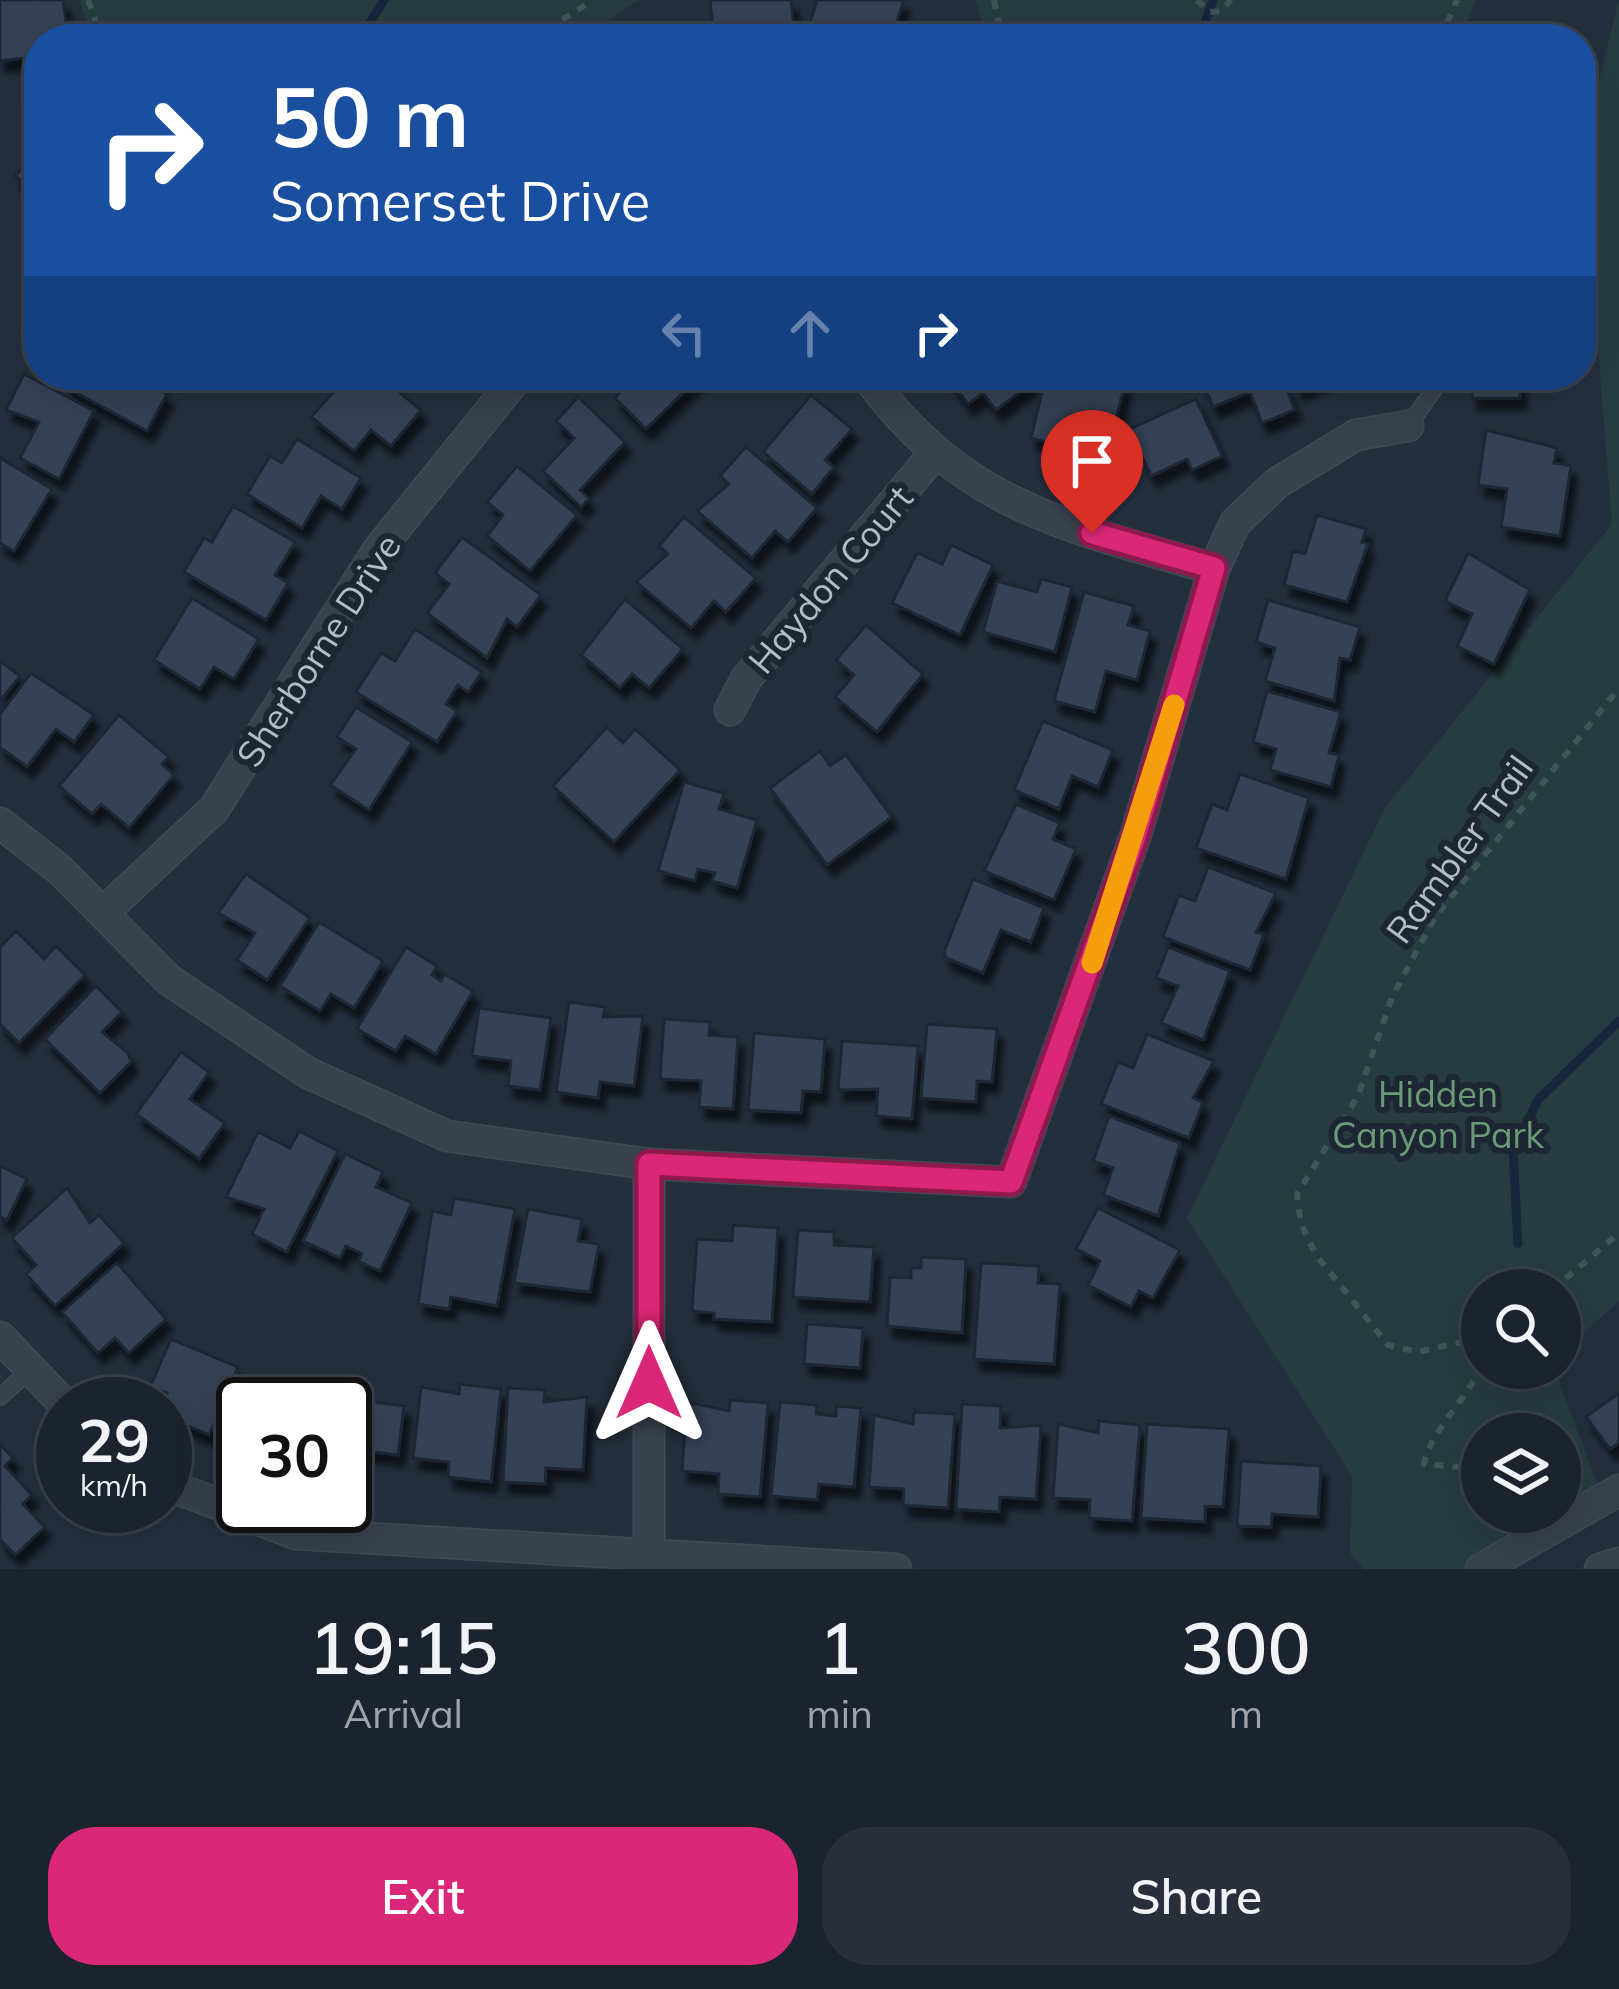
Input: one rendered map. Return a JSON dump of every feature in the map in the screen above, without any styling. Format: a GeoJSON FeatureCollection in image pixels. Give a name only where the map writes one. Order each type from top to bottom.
{"type":"FeatureCollection","features":[{"type":"Feature","properties":{"kind":"street","name":"Sherborne Drive"},"geometry":{"type":"LineString","coordinates":[[104,912],[214,808],[379,550],[507,390]]}},
{"type":"Feature","properties":{"kind":"street"},"geometry":{"type":"LineString","coordinates":[[879,390],[935,453],[975,484],[1052,521],[1214,568]]}},
{"type":"Feature","properties":{"kind":"street"},"geometry":{"type":"LineString","coordinates":[[0,823],[104,912],[169,980],[308,1073],[447,1136],[649,1164],[1011,1182],[1136,834],[1214,568],[1235,524],[1277,483],[1356,435],[1408,426]]}},
{"type":"Feature","properties":{"kind":"street","name":"Haydon Court"},"geometry":{"type":"LineString","coordinates":[[730,710],[746,679],[935,453]]}},
{"type":"Feature","properties":{"kind":"street"},"geometry":{"type":"LineString","coordinates":[[649,1164],[649,1558]]}},
{"type":"Feature","properties":{"kind":"street"},"geometry":{"type":"LineString","coordinates":[[0,1337],[36,1378]]}},
{"type":"Feature","properties":{"kind":"street"},"geometry":{"type":"LineString","coordinates":[[1481,1569],[1619,1490]]}},
{"type":"Feature","properties":{"kind":"street"},"geometry":{"type":"LineString","coordinates":[[192,1494],[296,1534],[896,1569]]}},
{"type":"Feature","properties":{"kind":"street"},"geometry":{"type":"LineString","coordinates":[[1600,1569],[1619,1563]]}},
{"type":"Feature","properties":{"kind":"lane"},"geometry":{"type":"LineString","coordinates":[[1408,426],[1434,390]]}},
{"type":"Feature","properties":{"kind":"lane"},"geometry":{"type":"LineString","coordinates":[[0,1397],[28,1371]]}},
{"type":"Feature","properties":{"kind":"path"},"geometry":{"type":"LineString","coordinates":[[555,24],[592,0]]}},
{"type":"Feature","properties":{"kind":"path"},"geometry":{"type":"LineString","coordinates":[[1197,0],[1210,12],[1221,11],[1231,0]]}},
{"type":"Feature","properties":{"kind":"path","name":"Rambler Trail"},"geometry":{"type":"LineString","coordinates":[[1461,1343],[1430,1351],[1388,1345],[1316,1256],[1301,1224],[1297,1194],[1358,1096],[1392,997],[1435,917],[1619,688]]}},
{"type":"Feature","properties":{"kind":"path"},"geometry":{"type":"LineString","coordinates":[[1577,1269],[1619,1233]]}},
{"type":"Feature","properties":{"kind":"path"},"geometry":{"type":"LineString","coordinates":[[1461,1467],[1424,1464],[1426,1448],[1462,1407],[1471,1389]]}},
{"type":"Feature","properties":{"kind":"green space"},"geometry":{"type":"Polygon","coordinates":[[[79,0],[639,0],[603,24],[88,24],[79,0]]]}},
{"type":"Feature","properties":{"kind":"green space"},"geometry":{"type":"Polygon","coordinates":[[[976,0],[1476,0],[1466,24],[982,24],[976,0]]]}},
{"type":"Feature","properties":{"kind":"green space","name":"Hidden Canyon Park"},"geometry":{"type":"Polygon","coordinates":[[[1619,0],[1619,1301],[1581,1336],[1581,1269],[1461,1269],[1461,1389],[1562,1389],[1571,1413],[1461,1413],[1461,1533],[1544,1533],[1481,1569],[1364,1569],[1350,1553],[1352,1476],[1187,1218],[1385,808],[1612,524],[1596,324],[1596,93],[1619,0]]]}},
{"type":"Feature","properties":{"kind":"green space","name":"Hidden Canyon Park"},"geometry":{"type":"Polygon","coordinates":[[[1581,1440],[1603,1499],[1581,1512],[1581,1440]]]}},
{"type":"Feature","properties":{"kind":"building"},"geometry":{"type":"Polygon","coordinates":[[[0,0],[63,0],[66,24],[24,24],[24,58],[0,61],[0,0]]]}},
{"type":"Feature","properties":{"kind":"building"},"geometry":{"type":"Polygon","coordinates":[[[710,0],[791,0],[793,24],[712,24],[710,0]]]}},
{"type":"Feature","properties":{"kind":"building"},"geometry":{"type":"Polygon","coordinates":[[[817,0],[904,0],[896,24],[810,23],[817,0]]]}},
{"type":"Feature","properties":{"kind":"building"},"geometry":{"type":"Polygon","coordinates":[[[24,374],[24,390],[54,390],[94,411],[59,479],[20,458],[39,422],[6,410],[24,374]]]}},
{"type":"Feature","properties":{"kind":"building"},"geometry":{"type":"Polygon","coordinates":[[[71,390],[160,390],[167,394],[147,431],[71,390]]]}},
{"type":"Feature","properties":{"kind":"building"},"geometry":{"type":"Polygon","coordinates":[[[335,390],[396,390],[421,410],[391,446],[371,430],[354,451],[311,417],[335,390]]]}},
{"type":"Feature","properties":{"kind":"building"},"geometry":{"type":"Polygon","coordinates":[[[622,390],[686,390],[646,429],[615,398],[622,390]]]}},
{"type":"Feature","properties":{"kind":"building"},"geometry":{"type":"Polygon","coordinates":[[[957,390],[1022,390],[996,410],[983,393],[968,404],[957,390]]]}},
{"type":"Feature","properties":{"kind":"building"},"geometry":{"type":"Polygon","coordinates":[[[1042,390],[1123,390],[1102,474],[1061,464],[1065,447],[1031,438],[1042,390]]]}},
{"type":"Feature","properties":{"kind":"building"},"geometry":{"type":"Polygon","coordinates":[[[1206,390],[1287,390],[1295,410],[1262,423],[1250,392],[1213,407],[1206,390]]]}},
{"type":"Feature","properties":{"kind":"building"},"geometry":{"type":"Polygon","coordinates":[[[1472,390],[1520,390],[1520,398],[1472,398],[1472,390]]]}},
{"type":"Feature","properties":{"kind":"building"},"geometry":{"type":"Polygon","coordinates":[[[811,395],[852,429],[825,460],[834,467],[812,494],[763,452],[811,395]]]}},
{"type":"Feature","properties":{"kind":"building"},"geometry":{"type":"Polygon","coordinates":[[[578,397],[625,442],[580,490],[589,499],[581,507],[543,471],[574,438],[556,421],[578,397]]]}},
{"type":"Feature","properties":{"kind":"building"},"geometry":{"type":"Polygon","coordinates":[[[1196,399],[1222,456],[1192,470],[1187,459],[1151,476],[1130,429],[1196,399]]]}},
{"type":"Feature","properties":{"kind":"building"},"geometry":{"type":"Polygon","coordinates":[[[1486,430],[1557,448],[1554,463],[1571,466],[1560,536],[1501,527],[1507,489],[1478,485],[1486,430]]]}},
{"type":"Feature","properties":{"kind":"building"},"geometry":{"type":"Polygon","coordinates":[[[297,439],[361,478],[342,509],[321,496],[302,528],[247,494],[270,456],[282,463],[297,439]]]}},
{"type":"Feature","properties":{"kind":"building"},"geometry":{"type":"Polygon","coordinates":[[[746,447],[817,508],[788,542],[775,531],[752,558],[697,511],[729,484],[720,476],[746,447]]]}},
{"type":"Feature","properties":{"kind":"building"},"geometry":{"type":"Polygon","coordinates":[[[0,458],[52,489],[14,551],[0,543],[0,458]]]}},
{"type":"Feature","properties":{"kind":"building"},"geometry":{"type":"Polygon","coordinates":[[[517,466],[577,515],[530,571],[487,536],[503,515],[487,502],[517,466]]]}},
{"type":"Feature","properties":{"kind":"building"},"geometry":{"type":"Polygon","coordinates":[[[233,506],[295,542],[275,575],[288,583],[266,620],[184,572],[204,538],[212,542],[233,506]]]}},
{"type":"Feature","properties":{"kind":"building"},"geometry":{"type":"Polygon","coordinates":[[[1317,515],[1366,529],[1362,542],[1368,544],[1347,602],[1284,585],[1293,551],[1305,554],[1317,515]]]}},
{"type":"Feature","properties":{"kind":"building"},"geometry":{"type":"Polygon","coordinates":[[[684,517],[756,578],[726,612],[714,601],[691,628],[636,582],[668,554],[659,546],[684,517]]]}},
{"type":"Feature","properties":{"kind":"building"},"geometry":{"type":"Polygon","coordinates":[[[462,537],[541,595],[517,627],[507,619],[487,658],[427,613],[449,584],[435,573],[462,537]]]}},
{"type":"Feature","properties":{"kind":"building"},"geometry":{"type":"Polygon","coordinates":[[[951,545],[993,565],[960,635],[892,603],[917,553],[942,564],[951,545]]]}},
{"type":"Feature","properties":{"kind":"building"},"geometry":{"type":"Polygon","coordinates":[[[1468,553],[1530,590],[1494,664],[1457,646],[1472,614],[1445,601],[1468,553]]]}},
{"type":"Feature","properties":{"kind":"building"},"geometry":{"type":"Polygon","coordinates":[[[1041,579],[1072,587],[1055,652],[983,632],[997,581],[1037,592],[1041,579]]]}},
{"type":"Feature","properties":{"kind":"building"},"geometry":{"type":"Polygon","coordinates":[[[1084,592],[1134,606],[1128,625],[1150,631],[1137,680],[1106,671],[1095,712],[1054,701],[1084,592]]]}},
{"type":"Feature","properties":{"kind":"building"},"geometry":{"type":"Polygon","coordinates":[[[192,598],[259,639],[234,679],[214,667],[200,689],[154,660],[192,598]]]}},
{"type":"Feature","properties":{"kind":"building"},"geometry":{"type":"Polygon","coordinates":[[[625,599],[683,649],[649,688],[632,674],[620,688],[581,655],[625,599]]]}},
{"type":"Feature","properties":{"kind":"building"},"geometry":{"type":"Polygon","coordinates":[[[1268,600],[1360,627],[1350,660],[1340,658],[1334,701],[1265,681],[1275,648],[1256,642],[1268,600]]]}},
{"type":"Feature","properties":{"kind":"building"},"geometry":{"type":"Polygon","coordinates":[[[866,625],[923,674],[877,732],[835,697],[854,675],[836,660],[866,625]]]}},
{"type":"Feature","properties":{"kind":"building"},"geometry":{"type":"Polygon","coordinates":[[[415,629],[482,672],[468,692],[458,685],[446,704],[457,711],[437,742],[356,692],[381,653],[395,661],[415,629]]]}},
{"type":"Feature","properties":{"kind":"building"},"geometry":{"type":"Polygon","coordinates":[[[0,661],[20,676],[0,701],[0,661]]]}},
{"type":"Feature","properties":{"kind":"building"},"geometry":{"type":"Polygon","coordinates":[[[31,673],[94,715],[74,742],[56,729],[27,767],[0,747],[0,714],[31,673]]]}},
{"type":"Feature","properties":{"kind":"building"},"geometry":{"type":"Polygon","coordinates":[[[1267,691],[1341,712],[1329,753],[1339,755],[1331,787],[1270,770],[1276,749],[1253,742],[1267,691]]]}},
{"type":"Feature","properties":{"kind":"building"},"geometry":{"type":"Polygon","coordinates":[[[356,707],[412,742],[369,810],[330,785],[356,749],[337,737],[356,707]]]}},
{"type":"Feature","properties":{"kind":"building"},"geometry":{"type":"Polygon","coordinates":[[[119,715],[169,757],[162,764],[174,775],[129,828],[101,804],[92,814],[59,786],[119,715]]]}},
{"type":"Feature","properties":{"kind":"building"},"geometry":{"type":"Polygon","coordinates":[[[1043,721],[1113,750],[1098,787],[1072,776],[1059,809],[1014,790],[1043,721]]]}},
{"type":"Feature","properties":{"kind":"building"},"geometry":{"type":"Polygon","coordinates":[[[607,727],[623,743],[635,729],[680,770],[614,842],[553,786],[607,727]]]}},
{"type":"Feature","properties":{"kind":"building"},"geometry":{"type":"Polygon","coordinates":[[[820,751],[830,766],[846,755],[892,817],[827,865],[770,788],[820,751]]]}},
{"type":"Feature","properties":{"kind":"building"},"geometry":{"type":"Polygon","coordinates":[[[1240,774],[1309,798],[1286,879],[1196,848],[1212,804],[1227,810],[1240,774]]]}},
{"type":"Feature","properties":{"kind":"building"},"geometry":{"type":"Polygon","coordinates":[[[684,782],[724,793],[719,809],[757,820],[737,888],[712,881],[715,873],[698,869],[695,881],[658,871],[684,782]]]}},
{"type":"Feature","properties":{"kind":"building"},"geometry":{"type":"Polygon","coordinates":[[[1016,804],[1060,823],[1053,839],[1076,849],[1054,900],[984,871],[1016,804]]]}},
{"type":"Feature","properties":{"kind":"building"},"geometry":{"type":"Polygon","coordinates":[[[1208,867],[1276,893],[1256,932],[1264,934],[1250,970],[1163,937],[1179,895],[1195,901],[1208,867]]]}},
{"type":"Feature","properties":{"kind":"building"},"geometry":{"type":"Polygon","coordinates":[[[246,874],[310,918],[267,980],[237,960],[255,933],[218,913],[246,874]]]}},
{"type":"Feature","properties":{"kind":"building"},"geometry":{"type":"Polygon","coordinates":[[[973,879],[1044,908],[1031,942],[1001,930],[983,973],[946,958],[944,952],[973,879]]]}},
{"type":"Feature","properties":{"kind":"building"},"geometry":{"type":"Polygon","coordinates":[[[319,922],[383,961],[354,1008],[331,994],[320,1011],[280,986],[319,922]]]}},
{"type":"Feature","properties":{"kind":"building"},"geometry":{"type":"Polygon","coordinates":[[[16,931],[44,959],[56,946],[85,975],[19,1043],[0,1024],[0,947],[16,931]]]}},
{"type":"Feature","properties":{"kind":"building"},"geometry":{"type":"Polygon","coordinates":[[[406,947],[437,966],[432,975],[441,981],[444,974],[473,991],[436,1054],[405,1036],[396,1051],[357,1029],[406,947]]]}},
{"type":"Feature","properties":{"kind":"building"},"geometry":{"type":"Polygon","coordinates":[[[1168,947],[1230,971],[1203,1040],[1161,1023],[1178,986],[1156,978],[1168,947]]]}},
{"type":"Feature","properties":{"kind":"building"},"geometry":{"type":"Polygon","coordinates":[[[96,986],[122,1012],[102,1032],[128,1053],[131,1062],[100,1093],[45,1039],[96,986]]]}},
{"type":"Feature","properties":{"kind":"building"},"geometry":{"type":"Polygon","coordinates":[[[569,1002],[605,1007],[603,1017],[643,1016],[634,1086],[600,1082],[598,1098],[556,1092],[569,1002]]]}},
{"type":"Feature","properties":{"kind":"building"},"geometry":{"type":"Polygon","coordinates":[[[479,1008],[551,1018],[540,1090],[508,1086],[511,1061],[472,1056],[479,1008]]]}},
{"type":"Feature","properties":{"kind":"building"},"geometry":{"type":"Polygon","coordinates":[[[664,1019],[710,1022],[709,1035],[738,1037],[733,1109],[699,1107],[701,1081],[660,1079],[664,1019]]]}},
{"type":"Feature","properties":{"kind":"building"},"geometry":{"type":"Polygon","coordinates":[[[927,1024],[997,1029],[992,1082],[977,1081],[976,1102],[921,1098],[927,1024]]]}},
{"type":"Feature","properties":{"kind":"building"},"geometry":{"type":"Polygon","coordinates":[[[754,1033],[825,1039],[821,1092],[803,1091],[801,1113],[748,1110],[754,1033]]]}},
{"type":"Feature","properties":{"kind":"building"},"geometry":{"type":"Polygon","coordinates":[[[1147,1034],[1214,1061],[1193,1098],[1203,1102],[1189,1138],[1101,1104],[1118,1062],[1133,1068],[1147,1034]]]}},
{"type":"Feature","properties":{"kind":"building"},"geometry":{"type":"Polygon","coordinates":[[[842,1041],[918,1046],[912,1119],[876,1116],[878,1089],[838,1090],[842,1041]]]}},
{"type":"Feature","properties":{"kind":"building"},"geometry":{"type":"Polygon","coordinates":[[[181,1052],[209,1072],[190,1099],[225,1123],[199,1159],[136,1114],[181,1052]]]}},
{"type":"Feature","properties":{"kind":"building"},"geometry":{"type":"Polygon","coordinates":[[[1109,1116],[1180,1143],[1158,1216],[1103,1195],[1113,1168],[1093,1161],[1109,1116]]]}},
{"type":"Feature","properties":{"kind":"building"},"geometry":{"type":"Polygon","coordinates":[[[299,1131],[338,1151],[287,1252],[252,1234],[264,1209],[226,1197],[258,1132],[290,1148],[299,1131]]]}},
{"type":"Feature","properties":{"kind":"building"},"geometry":{"type":"Polygon","coordinates":[[[345,1154],[383,1172],[376,1187],[412,1203],[380,1271],[358,1261],[362,1254],[346,1246],[340,1258],[303,1241],[345,1154]]]}},
{"type":"Feature","properties":{"kind":"building"},"geometry":{"type":"Polygon","coordinates":[[[0,1166],[27,1179],[7,1220],[0,1217],[0,1166]]]}},
{"type":"Feature","properties":{"kind":"building"},"geometry":{"type":"Polygon","coordinates":[[[67,1188],[90,1223],[99,1215],[124,1243],[55,1306],[26,1274],[36,1265],[12,1238],[67,1188]]]}},
{"type":"Feature","properties":{"kind":"building"},"geometry":{"type":"Polygon","coordinates":[[[454,1198],[515,1209],[497,1306],[451,1297],[449,1309],[418,1304],[432,1211],[451,1215],[454,1198]]]}},
{"type":"Feature","properties":{"kind":"building"},"geometry":{"type":"Polygon","coordinates":[[[1098,1208],[1180,1250],[1153,1298],[1139,1291],[1131,1307],[1088,1285],[1100,1261],[1076,1249],[1098,1208]]]}},
{"type":"Feature","properties":{"kind":"building"},"geometry":{"type":"Polygon","coordinates":[[[528,1209],[582,1219],[578,1241],[599,1244],[590,1292],[514,1283],[528,1209]]]}},
{"type":"Feature","properties":{"kind":"building"},"geometry":{"type":"Polygon","coordinates":[[[733,1225],[778,1228],[772,1322],[714,1319],[714,1313],[692,1311],[697,1239],[732,1241],[733,1225]]]}},
{"type":"Feature","properties":{"kind":"building"},"geometry":{"type":"Polygon","coordinates":[[[798,1230],[834,1232],[834,1245],[874,1247],[870,1302],[793,1297],[798,1230]]]}},
{"type":"Feature","properties":{"kind":"building"},"geometry":{"type":"Polygon","coordinates":[[[921,1257],[966,1259],[962,1333],[887,1326],[890,1277],[911,1278],[911,1268],[921,1268],[921,1257]]]}},
{"type":"Feature","properties":{"kind":"building"},"geometry":{"type":"Polygon","coordinates":[[[117,1263],[166,1319],[129,1353],[115,1338],[98,1353],[62,1312],[117,1263]]]}},
{"type":"Feature","properties":{"kind":"building"},"geometry":{"type":"Polygon","coordinates":[[[981,1263],[1039,1266],[1038,1283],[1060,1284],[1054,1364],[974,1359],[981,1263]]]}},
{"type":"Feature","properties":{"kind":"building"},"geometry":{"type":"Polygon","coordinates":[[[807,1324],[863,1328],[860,1368],[804,1364],[807,1324]]]}},
{"type":"Feature","properties":{"kind":"building"},"geometry":{"type":"Polygon","coordinates":[[[171,1339],[238,1367],[234,1377],[216,1377],[216,1419],[209,1435],[192,1428],[192,1377],[154,1377],[171,1339]]]}},
{"type":"Feature","properties":{"kind":"building"},"geometry":{"type":"Polygon","coordinates":[[[460,1384],[501,1389],[491,1482],[448,1477],[449,1462],[413,1458],[421,1387],[459,1394],[460,1384]]]}},
{"type":"Feature","properties":{"kind":"building"},"geometry":{"type":"Polygon","coordinates":[[[508,1388],[545,1390],[544,1402],[587,1397],[583,1470],[546,1468],[545,1484],[503,1482],[508,1388]]]}},
{"type":"Feature","properties":{"kind":"building"},"geometry":{"type":"Polygon","coordinates":[[[1619,1393],[1619,1443],[1610,1449],[1586,1417],[1619,1393]]]}},
{"type":"Feature","properties":{"kind":"building"},"geometry":{"type":"Polygon","coordinates":[[[730,1400],[768,1403],[760,1497],[718,1494],[719,1474],[682,1471],[687,1402],[729,1411],[730,1400]]]}},
{"type":"Feature","properties":{"kind":"building"},"geometry":{"type":"Polygon","coordinates":[[[372,1402],[404,1406],[398,1455],[372,1452],[372,1402]]]}},
{"type":"Feature","properties":{"kind":"building"},"geometry":{"type":"Polygon","coordinates":[[[780,1402],[817,1405],[816,1414],[836,1416],[836,1406],[861,1408],[854,1487],[819,1484],[817,1500],[771,1496],[780,1402]]]}},
{"type":"Feature","properties":{"kind":"building"},"geometry":{"type":"Polygon","coordinates":[[[962,1404],[1001,1406],[1000,1428],[1041,1425],[1036,1499],[1000,1497],[999,1512],[956,1509],[962,1404]]]}},
{"type":"Feature","properties":{"kind":"building"},"geometry":{"type":"Polygon","coordinates":[[[914,1412],[955,1414],[948,1508],[903,1505],[904,1489],[869,1487],[874,1415],[913,1424],[914,1412]]]}},
{"type":"Feature","properties":{"kind":"building"},"geometry":{"type":"Polygon","coordinates":[[[1099,1421],[1140,1425],[1132,1521],[1089,1518],[1090,1500],[1053,1498],[1058,1424],[1098,1433],[1099,1421]]]}},
{"type":"Feature","properties":{"kind":"building"},"geometry":{"type":"Polygon","coordinates":[[[1147,1424],[1229,1429],[1223,1507],[1205,1506],[1205,1522],[1141,1518],[1147,1424]]]}},
{"type":"Feature","properties":{"kind":"building"},"geometry":{"type":"Polygon","coordinates":[[[0,1444],[13,1458],[5,1466],[32,1495],[23,1504],[36,1518],[39,1533],[15,1555],[0,1539],[0,1444]]]}},
{"type":"Feature","properties":{"kind":"building"},"geometry":{"type":"Polygon","coordinates":[[[1241,1461],[1321,1466],[1318,1517],[1272,1514],[1271,1527],[1237,1526],[1241,1461]]]}},
{"type":"Feature","properties":{"kind":"waterway"},"geometry":{"type":"LineString","coordinates":[[369,24],[384,0]]}},
{"type":"Feature","properties":{"kind":"waterway"},"geometry":{"type":"LineString","coordinates":[[1204,24],[1213,0]]}},
{"type":"Feature","properties":{"kind":"waterway"},"geometry":{"type":"LineString","coordinates":[[1518,1244],[1513,1150],[1538,1100],[1619,1021]]}},
{"type":"Feature","properties":{"kind":"slow traffic"},"geometry":{"type":"LineString","coordinates":[[1092,963],[1174,705]]}},
{"type":"Feature","properties":{"kind":"route"},"geometry":{"type":"LineString","coordinates":[[649,1383],[649,1164],[1011,1182],[1136,834],[1214,568],[1092,533]]}}]}
